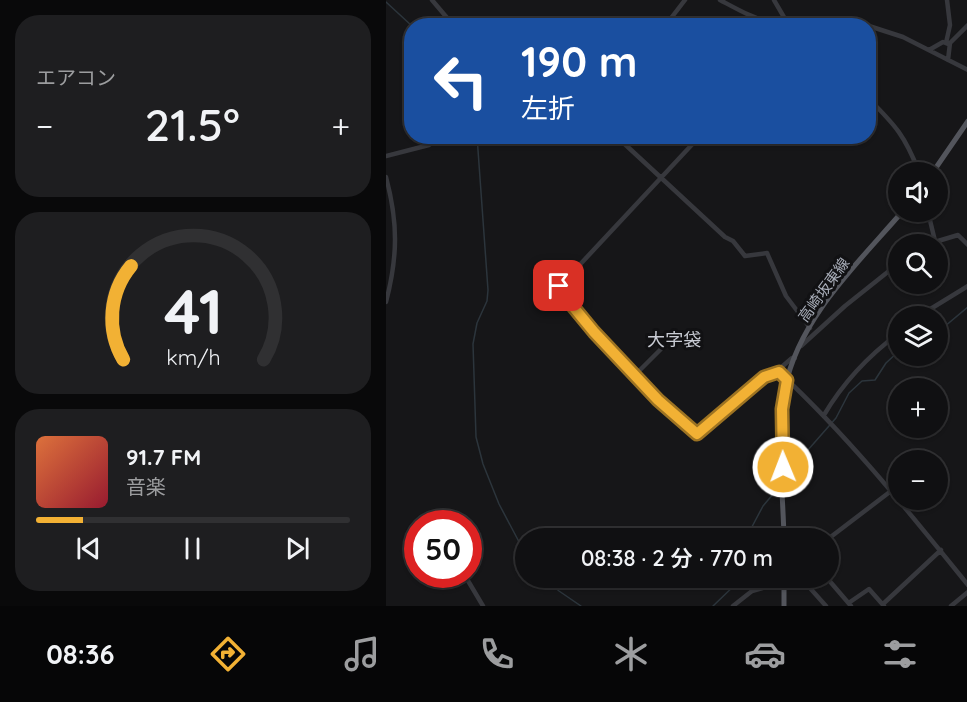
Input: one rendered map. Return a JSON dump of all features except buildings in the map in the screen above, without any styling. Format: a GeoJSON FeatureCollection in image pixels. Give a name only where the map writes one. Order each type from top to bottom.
{"type":"FeatureCollection","features":[{"type":"Feature","properties":{"kind":"main road"},"geometry":{"type":"LineString","coordinates":[[940,162],[968,121]]}},
{"type":"Feature","properties":{"kind":"main road","name":"高崎坂東線"},"geometry":{"type":"LineString","coordinates":[[784,528],[782,409],[787,380],[810,328],[830,297],[894,222]]}},
{"type":"Feature","properties":{"kind":"main road"},"geometry":{"type":"LineString","coordinates":[[784,588],[784,606]]}},
{"type":"Feature","properties":{"kind":"street"},"geometry":{"type":"LineString","coordinates":[[432,0],[447,18]]}},
{"type":"Feature","properties":{"kind":"street"},"geometry":{"type":"LineString","coordinates":[[671,18],[685,0]]}},
{"type":"Feature","properties":{"kind":"street"},"geometry":{"type":"LineString","coordinates":[[720,0],[756,18]]}},
{"type":"Feature","properties":{"kind":"street"},"geometry":{"type":"LineString","coordinates":[[774,0],[783,18]]}},
{"type":"Feature","properties":{"kind":"street"},"geometry":{"type":"LineString","coordinates":[[947,0],[950,25],[948,60]]}},
{"type":"Feature","properties":{"kind":"street"},"geometry":{"type":"LineString","coordinates":[[948,44],[968,25]]}},
{"type":"Feature","properties":{"kind":"street"},"geometry":{"type":"LineString","coordinates":[[876,28],[898,34],[968,70]]}},
{"type":"Feature","properties":{"kind":"street"},"geometry":{"type":"LineString","coordinates":[[929,50],[943,42],[948,44]]}},
{"type":"Feature","properties":{"kind":"street"},"geometry":{"type":"LineString","coordinates":[[876,106],[898,128],[909,146],[915,162]]}},
{"type":"Feature","properties":{"kind":"street"},"geometry":{"type":"LineString","coordinates":[[386,156],[430,144]]}},
{"type":"Feature","properties":{"kind":"street"},"geometry":{"type":"LineString","coordinates":[[625,144],[725,237],[733,241],[745,256],[767,253],[786,296],[810,328]]}},
{"type":"Feature","properties":{"kind":"street"},"geometry":{"type":"LineString","coordinates":[[693,144],[559,286],[594,332],[674,415],[698,435],[764,377],[795,358]]}},
{"type":"Feature","properties":{"kind":"street"},"geometry":{"type":"LineString","coordinates":[[386,177],[395,210],[396,249],[386,302]]}},
{"type":"Feature","properties":{"kind":"street"},"geometry":{"type":"LineString","coordinates":[[948,238],[958,235],[968,245]]}},
{"type":"Feature","properties":{"kind":"street"},"geometry":{"type":"LineString","coordinates":[[801,346],[845,306],[888,272]]}},
{"type":"Feature","properties":{"kind":"street"},"geometry":{"type":"LineString","coordinates":[[935,306],[968,286]]}},
{"type":"Feature","properties":{"kind":"street"},"geometry":{"type":"LineString","coordinates":[[635,375],[668,342]]}},
{"type":"Feature","properties":{"kind":"street"},"geometry":{"type":"LineString","coordinates":[[824,415],[842,385],[888,342]]}},
{"type":"Feature","properties":{"kind":"street"},"geometry":{"type":"LineString","coordinates":[[777,371],[824,415],[888,489]]}},
{"type":"Feature","properties":{"kind":"street"},"geometry":{"type":"LineString","coordinates":[[839,530],[888,493]]}},
{"type":"Feature","properties":{"kind":"street"},"geometry":{"type":"LineString","coordinates":[[906,510],[968,585]]}},
{"type":"Feature","properties":{"kind":"street"},"geometry":{"type":"LineString","coordinates":[[836,588],[850,604],[869,589],[884,605],[941,550]]}},
{"type":"Feature","properties":{"kind":"street"},"geometry":{"type":"LineString","coordinates":[[472,588],[483,606]]}},
{"type":"Feature","properties":{"kind":"street"},"geometry":{"type":"LineString","coordinates":[[733,606],[752,591],[761,588]]}},
{"type":"Feature","properties":{"kind":"street"},"geometry":{"type":"LineString","coordinates":[[810,588],[826,606]]}},
{"type":"Feature","properties":{"kind":"street"},"geometry":{"type":"LineString","coordinates":[[951,606],[968,592]]}},
{"type":"Feature","properties":{"kind":"waterway"},"geometry":{"type":"LineString","coordinates":[[386,2],[404,19]]}},
{"type":"Feature","properties":{"kind":"waterway"},"geometry":{"type":"LineString","coordinates":[[478,144],[488,290],[487,301],[477,323],[473,344],[476,437],[483,464],[499,504],[515,534]]}},
{"type":"Feature","properties":{"kind":"waterway"},"geometry":{"type":"LineString","coordinates":[[948,324],[968,307]]}},
{"type":"Feature","properties":{"kind":"waterway"},"geometry":{"type":"LineString","coordinates":[[786,475],[836,418],[849,393],[862,381],[875,380],[888,361]]}},
{"type":"Feature","properties":{"kind":"waterway"},"geometry":{"type":"LineString","coordinates":[[751,528],[763,506],[779,487]]}},
{"type":"Feature","properties":{"kind":"waterway"},"geometry":{"type":"LineString","coordinates":[[556,588],[581,606]]}},
{"type":"Feature","properties":{"kind":"waterway"},"geometry":{"type":"LineString","coordinates":[[713,606],[732,588]]}},
{"type":"Feature","properties":{"kind":"district","name":"大字袋"},"geometry":{"type":"Point","coordinates":[674,340]}},
{"type":"Feature","properties":{"kind":"route"},"geometry":{"type":"LineString","coordinates":[[559,286],[594,332],[610,346],[658,400],[698,435],[764,377],[779,372],[787,380],[782,409],[783,467]]}}]}
